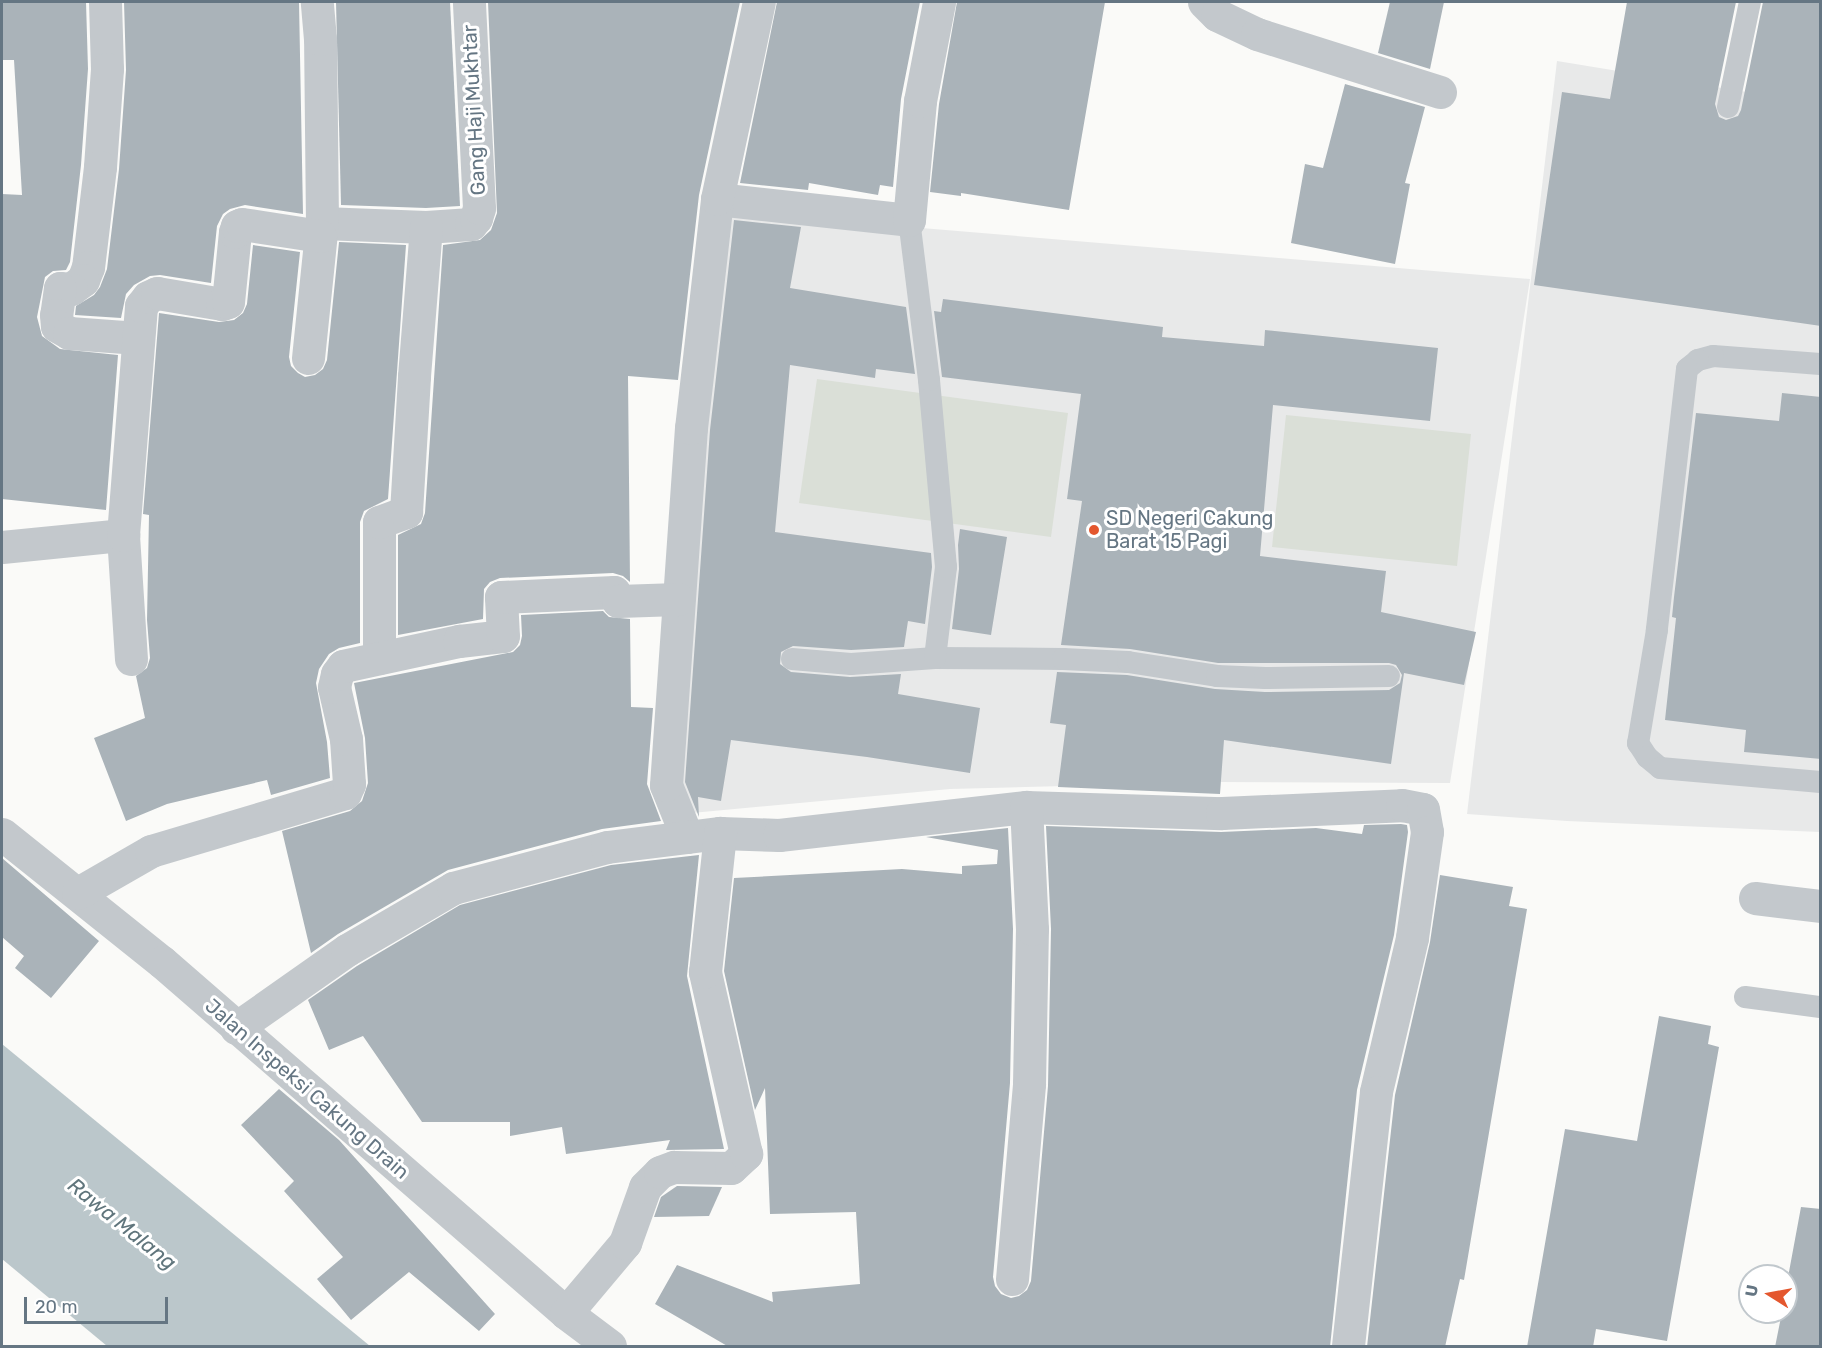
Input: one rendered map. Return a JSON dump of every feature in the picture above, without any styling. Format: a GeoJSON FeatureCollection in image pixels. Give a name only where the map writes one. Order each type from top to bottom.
{"type":"FeatureCollection","features":[{"type":"Feature","properties":{"kind":"street"},"geometry":{"type":"LineString","coordinates":[[105,2],[106,69],[100,167],[88,267],[82,280],[71,289],[60,288],[56,315],[57,326],[69,333],[138,338]]}},
{"type":"Feature","properties":{"kind":"street"},"geometry":{"type":"LineString","coordinates":[[308,358],[321,229],[320,39],[317,2]]}},
{"type":"Feature","properties":{"kind":"street","name":"Gang Haji Mukhtar"},"geometry":{"type":"LineString","coordinates":[[426,227],[471,224],[476,218],[478,208],[469,2]]}},
{"type":"Feature","properties":{"kind":"street"},"geometry":{"type":"LineString","coordinates":[[687,837],[666,785],[690,428],[717,198],[759,2]]}},
{"type":"Feature","properties":{"kind":"street"},"geometry":{"type":"LineString","coordinates":[[717,198],[909,220],[920,101],[939,2]]}},
{"type":"Feature","properties":{"kind":"street"},"geometry":{"type":"LineString","coordinates":[[1204,2],[1217,15],[1257,34],[1440,92]]}},
{"type":"Feature","properties":{"kind":"street"},"geometry":{"type":"LineString","coordinates":[[130,659],[123,535],[141,306],[148,297],[157,293],[222,304],[228,302],[237,226],[242,224],[321,229],[426,227],[406,512],[379,522],[379,658]]}},
{"type":"Feature","properties":{"kind":"street"},"geometry":{"type":"LineString","coordinates":[[2,547],[123,535]]}},
{"type":"Feature","properties":{"kind":"street"},"geometry":{"type":"LineString","coordinates":[[78,893],[151,851],[345,793],[349,784],[346,739],[334,687],[337,674],[343,666],[459,641],[502,636],[501,597],[614,592],[618,601],[678,599]]}},
{"type":"Feature","properties":{"kind":"street"},"geometry":{"type":"LineString","coordinates":[[237,1028],[347,951],[453,888],[607,847],[720,833],[778,835],[1026,807],[1222,813],[1401,805],[1423,809],[1427,832],[1412,938],[1377,1092],[1348,1347]]}},
{"type":"Feature","properties":{"kind":"street"},"geometry":{"type":"LineString","coordinates":[[1012,1280],[1029,1084],[1032,929],[1026,807]]}},
{"type":"Feature","properties":{"kind":"street"},"geometry":{"type":"LineString","coordinates":[[566,1313],[625,1243],[645,1187],[660,1172],[674,1167],[731,1168],[746,1154],[705,972],[720,833]]}},
{"type":"Feature","properties":{"kind":"street","name":"Jalan Inspeksi Cakung Drain"},"geometry":{"type":"LineString","coordinates":[[2,834],[78,893],[566,1313],[610,1347]]}},
{"type":"Feature","properties":{"kind":"street"},"geometry":{"type":"LineString","coordinates":[[1755,898],[1821,906]]}},
{"type":"Feature","properties":{"kind":"lane"},"geometry":{"type":"LineString","coordinates":[[1728,107],[1750,2]]}},
{"type":"Feature","properties":{"kind":"lane"},"geometry":{"type":"LineString","coordinates":[[909,220],[928,380],[946,567],[935,658]]}},
{"type":"Feature","properties":{"kind":"lane"},"geometry":{"type":"LineString","coordinates":[[1821,364],[1713,356],[1698,360],[1687,369],[1657,630],[1638,743],[1647,757],[1660,768],[1821,782]]}},
{"type":"Feature","properties":{"kind":"lane"},"geometry":{"type":"LineString","coordinates":[[792,659],[852,664],[935,658],[1117,662],[1241,677],[1389,676]]}},
{"type":"Feature","properties":{"kind":"lane"},"geometry":{"type":"LineString","coordinates":[[1745,997],[1821,1007]]}},
{"type":"Feature","properties":{"kind":"shaded area"},"geometry":{"type":"Polygon","coordinates":[[[1557,61],[1820,104],[1820,832],[1567,821],[1467,814],[1557,61]]]}},
{"type":"Feature","properties":{"kind":"shaded area","name":"SD Negeri Cakung Barat 15 Pagi"},"geometry":{"type":"Polygon","coordinates":[[[730,212],[1530,279],[1450,783],[1219,782],[950,789],[681,814],[678,782],[717,279],[730,212]]]}},
{"type":"Feature","properties":{"kind":"shaded area"},"geometry":{"type":"Polygon","coordinates":[[[817,379],[1068,413],[1051,537],[799,503],[817,379]]]}},
{"type":"Feature","properties":{"kind":"shaded area"},"geometry":{"type":"Polygon","coordinates":[[[1286,415],[1471,434],[1457,566],[1272,547],[1286,415]]]}},
{"type":"Feature","properties":{"kind":"water","name":"Rawa Malang"},"geometry":{"type":"Polygon","coordinates":[[[2,1044],[370,1346],[107,1346],[2,1259],[2,1044]]]}},
{"type":"Feature","properties":{"kind":"building"},"geometry":{"type":"Polygon","coordinates":[[[2,2],[86,2],[88,69],[81,165],[70,262],[66,270],[53,271],[45,277],[37,317],[42,336],[60,349],[118,355],[106,510],[2,499],[2,194],[22,195],[14,60],[2,60],[2,2]]]}},
{"type":"Feature","properties":{"kind":"building"},"geometry":{"type":"Polygon","coordinates":[[[124,2],[299,2],[303,214],[245,205],[230,209],[223,214],[217,226],[211,283],[160,275],[150,276],[134,285],[126,294],[121,318],[75,315],[76,306],[94,295],[100,287],[107,269],[119,169],[126,70],[124,2]]]}},
{"type":"Feature","properties":{"kind":"building"},"geometry":{"type":"Polygon","coordinates":[[[336,2],[450,2],[460,206],[426,208],[341,205],[336,2]]]}},
{"type":"Feature","properties":{"kind":"building"},"geometry":{"type":"Polygon","coordinates":[[[488,2],[740,2],[699,195],[678,380],[628,376],[630,582],[623,576],[613,573],[500,578],[490,582],[484,589],[483,619],[398,635],[398,535],[421,524],[425,513],[443,245],[480,240],[491,230],[497,213],[488,2]]]}},
{"type":"Feature","properties":{"kind":"building"},"geometry":{"type":"Polygon","coordinates":[[[777,2],[920,2],[901,99],[893,187],[880,185],[878,195],[809,183],[808,190],[740,183],[777,2]]]}},
{"type":"Feature","properties":{"kind":"building"},"geometry":{"type":"Polygon","coordinates":[[[957,2],[1105,2],[1069,210],[961,193],[961,196],[930,192],[939,104],[957,2]]]}},
{"type":"Feature","properties":{"kind":"building"},"geometry":{"type":"Polygon","coordinates":[[[1390,2],[1444,2],[1430,69],[1378,53],[1390,2]]]}},
{"type":"Feature","properties":{"kind":"building"},"geometry":{"type":"Polygon","coordinates":[[[1627,2],[1736,2],[1715,104],[1719,117],[1726,120],[1738,116],[1741,110],[1763,2],[1821,2],[1821,326],[1534,285],[1562,92],[1610,99],[1627,2]]]}},
{"type":"Feature","properties":{"kind":"building"},"geometry":{"type":"Polygon","coordinates":[[[1345,84],[1425,107],[1405,183],[1410,184],[1395,264],[1291,243],[1305,164],[1323,168],[1345,84]]]}},
{"type":"Feature","properties":{"kind":"building"},"geometry":{"type":"Polygon","coordinates":[[[734,220],[801,227],[790,288],[906,307],[915,374],[876,369],[875,378],[790,365],[775,532],[931,553],[932,567],[925,624],[908,621],[904,647],[851,650],[793,646],[781,652],[780,664],[791,672],[850,677],[901,674],[898,694],[980,708],[970,773],[731,740],[721,801],[698,797],[699,817],[685,782],[710,430],[734,220]]]}},
{"type":"Feature","properties":{"kind":"building"},"geometry":{"type":"Polygon","coordinates":[[[339,242],[406,245],[388,499],[364,511],[360,522],[360,643],[339,648],[329,654],[319,669],[316,683],[327,742],[330,778],[271,795],[267,780],[167,804],[126,821],[94,738],[145,718],[136,676],[147,668],[150,658],[147,620],[149,515],[143,514],[159,313],[219,322],[234,320],[243,313],[247,304],[253,245],[300,252],[289,357],[291,366],[298,373],[305,377],[315,375],[323,369],[327,360],[339,242]]]}},
{"type":"Feature","properties":{"kind":"building"},"geometry":{"type":"Polygon","coordinates":[[[943,299],[1163,327],[1162,337],[1264,346],[1265,330],[1438,348],[1430,421],[1273,405],[1260,556],[1386,571],[1381,612],[1476,632],[1464,685],[1404,673],[1391,764],[1224,740],[1220,794],[1058,787],[1066,725],[1050,723],[1057,672],[1127,675],[1215,689],[1265,692],[1389,690],[1400,683],[1402,675],[1396,665],[1389,663],[1218,663],[1130,649],[1061,645],[1082,501],[1067,499],[1081,394],[942,377],[934,311],[941,312],[943,299]]]}},
{"type":"Feature","properties":{"kind":"building"},"geometry":{"type":"Polygon","coordinates":[[[1782,393],[1821,397],[1821,759],[1744,752],[1746,730],[1665,720],[1676,618],[1672,617],[1674,597],[1696,413],[1779,421],[1782,393]]]}},
{"type":"Feature","properties":{"kind":"building"},"geometry":{"type":"Polygon","coordinates":[[[960,529],[1007,537],[991,635],[952,629],[959,569],[960,529]]]}},
{"type":"Feature","properties":{"kind":"building"},"geometry":{"type":"Polygon","coordinates":[[[603,611],[609,617],[630,619],[631,707],[653,708],[647,784],[661,821],[602,829],[448,870],[338,934],[311,953],[282,831],[350,811],[362,801],[368,783],[365,738],[354,683],[513,652],[520,645],[522,636],[521,615],[603,611]]]}},
{"type":"Feature","properties":{"kind":"building"},"geometry":{"type":"Polygon","coordinates":[[[1364,825],[1407,825],[1408,832],[1394,935],[1357,1090],[1330,1347],[729,1347],[655,1304],[677,1265],[773,1302],[772,1292],[860,1284],[856,1212],[770,1214],[765,1088],[755,1110],[724,971],[734,878],[902,869],[962,874],[962,866],[997,864],[998,850],[926,837],[1008,828],[1013,929],[1010,1083],[993,1277],[995,1286],[1001,1294],[1011,1298],[1027,1290],[1031,1281],[1048,1086],[1051,929],[1046,826],[1221,832],[1316,828],[1362,834],[1364,825]]]}},
{"type":"Feature","properties":{"kind":"building"},"geometry":{"type":"Polygon","coordinates":[[[699,855],[687,976],[724,1149],[666,1150],[670,1140],[566,1154],[562,1127],[510,1136],[510,1122],[422,1122],[363,1036],[329,1050],[308,1000],[357,966],[460,905],[611,865],[699,855]]]}},
{"type":"Feature","properties":{"kind":"building"},"geometry":{"type":"Polygon","coordinates":[[[2,858],[99,941],[51,998],[15,968],[24,956],[2,937],[2,858]]]}},
{"type":"Feature","properties":{"kind":"building"},"geometry":{"type":"Polygon","coordinates":[[[1440,875],[1513,887],[1509,906],[1527,909],[1464,1280],[1460,1279],[1445,1347],[1367,1347],[1395,1095],[1430,942],[1440,875]]]}},
{"type":"Feature","properties":{"kind":"building"},"geometry":{"type":"Polygon","coordinates":[[[1659,1016],[1711,1026],[1708,1044],[1719,1047],[1667,1341],[1596,1329],[1593,1347],[1527,1347],[1565,1129],[1637,1141],[1659,1016]]]}},
{"type":"Feature","properties":{"kind":"building"},"geometry":{"type":"Polygon","coordinates":[[[279,1089],[339,1140],[495,1314],[479,1331],[409,1272],[351,1320],[317,1279],[343,1257],[284,1191],[294,1181],[241,1125],[279,1089]]]}},
{"type":"Feature","properties":{"kind":"building"},"geometry":{"type":"Polygon","coordinates":[[[677,1186],[722,1187],[709,1216],[654,1217],[661,1197],[677,1186]]]}},
{"type":"Feature","properties":{"kind":"building"},"geometry":{"type":"Polygon","coordinates":[[[1801,1207],[1821,1209],[1821,1347],[1775,1347],[1780,1324],[1798,1324],[1798,1264],[1790,1264],[1801,1207]]]}},
{"type":"Feature","properties":{"kind":"place","name":"SD Negeri Cakung Barat 15 Pagi"},"geometry":{"type":"Point","coordinates":[1094,530]}}]}
